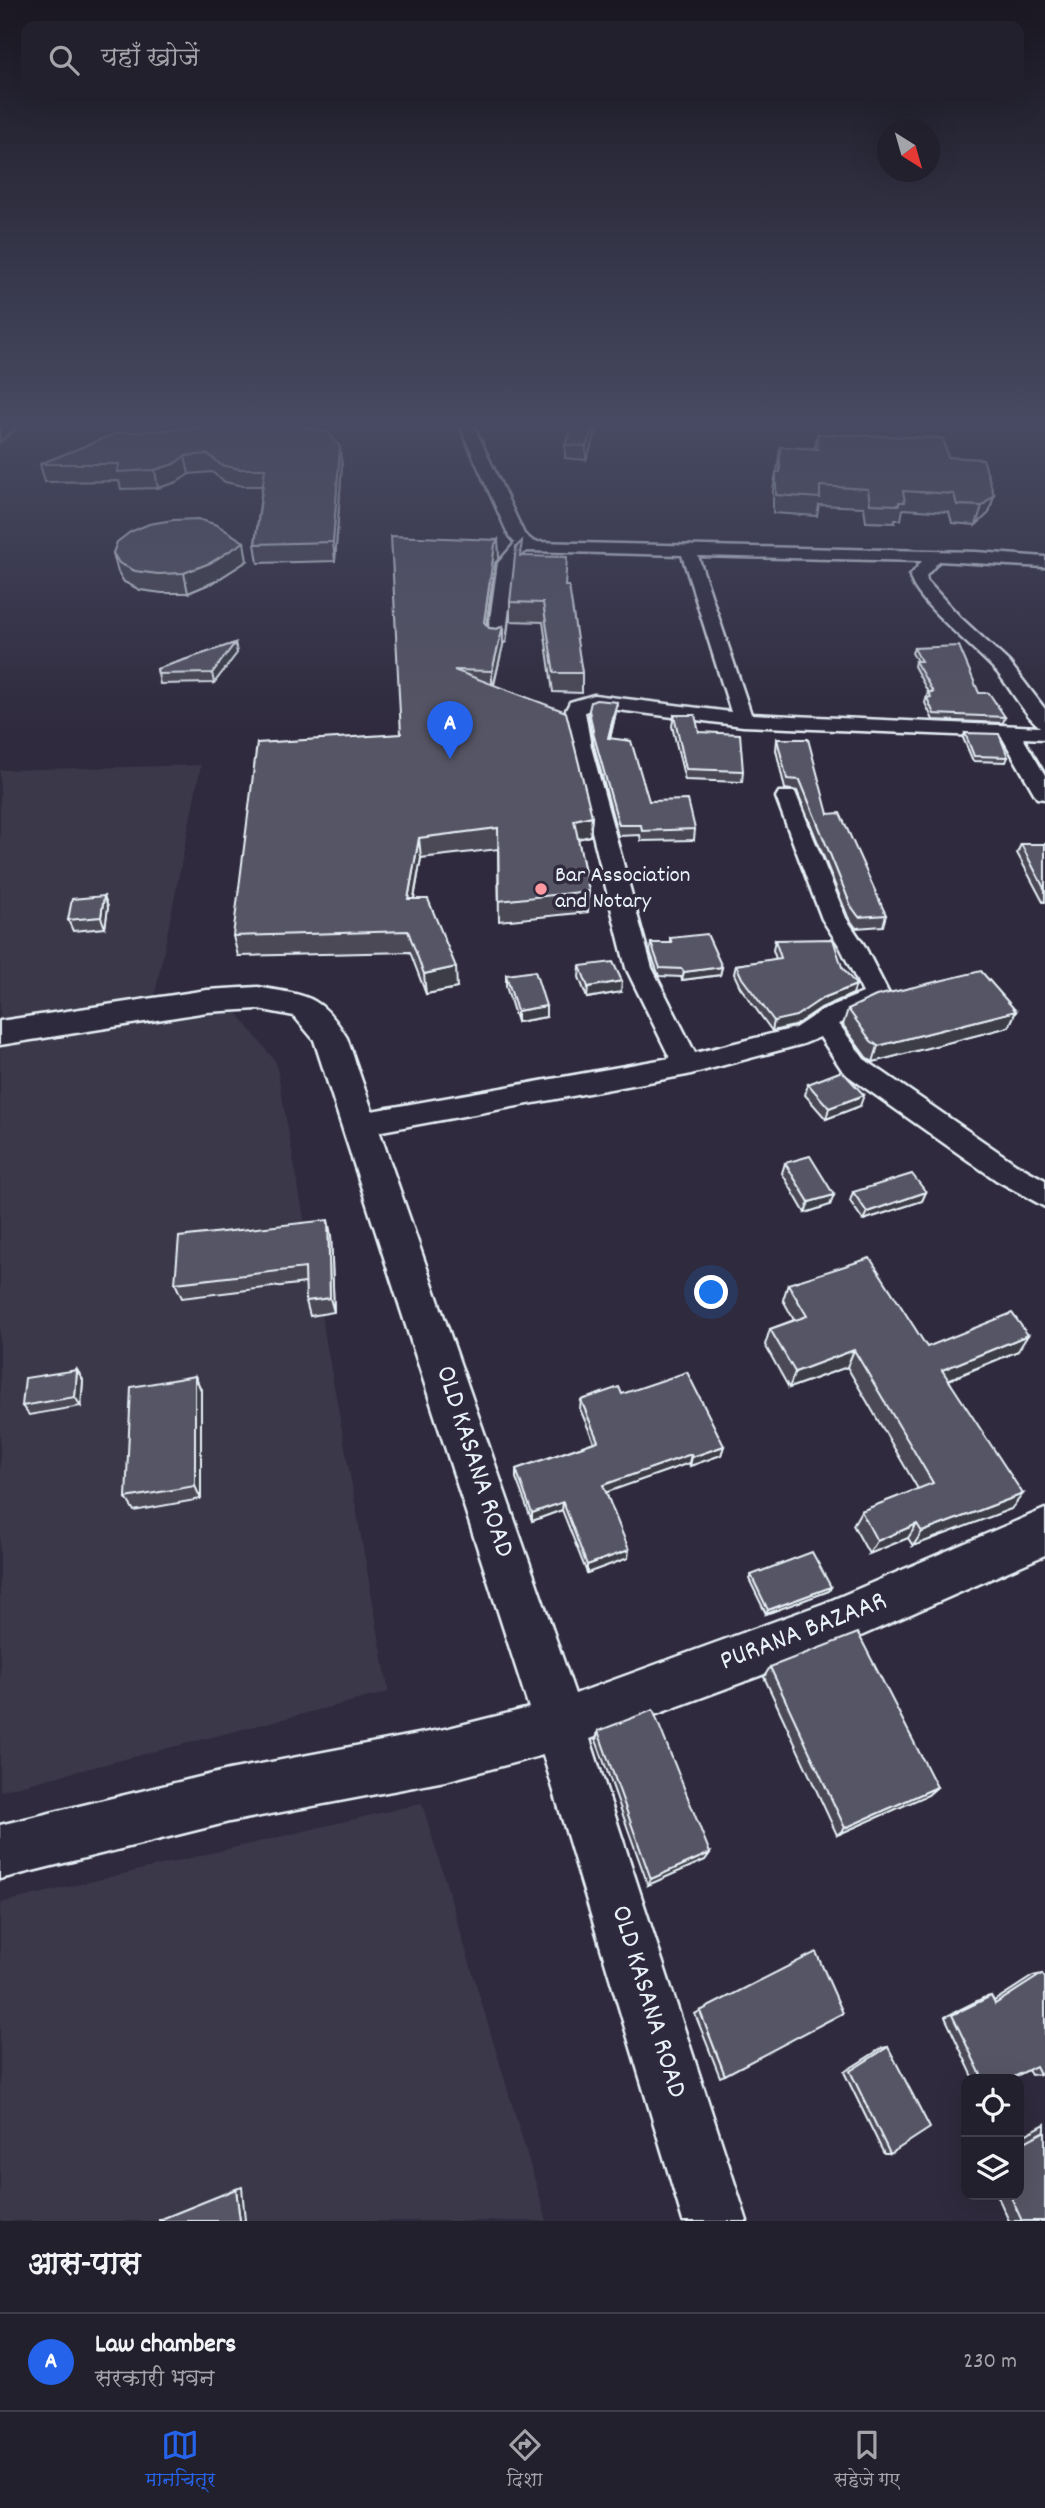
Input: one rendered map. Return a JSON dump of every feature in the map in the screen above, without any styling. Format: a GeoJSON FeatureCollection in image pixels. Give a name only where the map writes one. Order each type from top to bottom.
{"type":"FeatureCollection","features":[{"type":"Feature","properties":{"kind":"street"},"geometry":{"type":"LineString","coordinates":[[512,526],[523,544],[537,548],[934,556],[1045,562]]}},
{"type":"Feature","properties":{"kind":"street"},"geometry":{"type":"LineString","coordinates":[[496,641],[506,563],[523,544]]}},
{"type":"Feature","properties":{"kind":"street"},"geometry":{"type":"LineString","coordinates":[[690,552],[743,720]]}},
{"type":"Feature","properties":{"kind":"street"},"geometry":{"type":"LineString","coordinates":[[934,556],[918,576],[919,582],[954,621],[1002,666],[1045,722]]}},
{"type":"Feature","properties":{"kind":"street"},"geometry":{"type":"LineString","coordinates":[[688,1065],[639,968],[581,747],[575,712],[577,706],[583,702],[594,701],[743,720],[1045,733]]}},
{"type":"Feature","properties":{"kind":"street"},"geometry":{"type":"LineString","coordinates":[[1009,732],[1045,793]]}},
{"type":"Feature","properties":{"kind":"street"},"geometry":{"type":"LineString","coordinates":[[360,1124],[688,1065],[803,1035],[823,1021],[873,999],[876,994],[852,945],[834,919],[787,797]]}},
{"type":"Feature","properties":{"kind":"street","name":"OLD KASANA ROAD"},"geometry":{"type":"LineString","coordinates":[[0,1033],[207,1001],[258,998],[294,1003],[313,1014],[330,1038],[560,1725],[715,2221]]}},
{"type":"Feature","properties":{"kind":"street"},"geometry":{"type":"LineString","coordinates":[[823,1021],[854,1066],[1006,1172],[1045,1195]]}},
{"type":"Feature","properties":{"kind":"street","name":"PURANA BAZAAR"},"geometry":{"type":"LineString","coordinates":[[0,1852],[229,1796],[444,1755],[560,1725],[829,1626],[1045,1532]]}},
{"type":"Feature","properties":{"kind":"shaded area"},"geometry":{"type":"Polygon","coordinates":[[[201,765],[151,1015],[235,1010],[276,1062],[389,1692],[0,1791],[0,770],[201,765]]]}},
{"type":"Feature","properties":{"kind":"shaded area"},"geometry":{"type":"Polygon","coordinates":[[[422,1803],[547,2221],[0,2221],[0,1903],[422,1803]]]}},
{"type":"Feature","properties":{"kind":"building"},"geometry":{"type":"Polygon","coordinates":[[[145,526],[218,526],[244,542],[210,563],[184,573],[158,574],[135,571],[119,563],[113,553],[117,542],[130,532],[145,526]]]}},
{"type":"Feature","properties":{"kind":"building"},"geometry":{"type":"Polygon","coordinates":[[[257,526],[334,526],[333,542],[255,544],[257,526]]]}},
{"type":"Feature","properties":{"kind":"building"},"geometry":{"type":"Polygon","coordinates":[[[391,536],[498,540],[495,544],[484,622],[489,628],[497,629],[503,626],[492,671],[454,670],[566,712],[592,816],[574,820],[589,891],[499,901],[498,828],[419,838],[408,899],[428,899],[456,967],[424,974],[408,931],[233,936],[257,743],[401,734],[391,536]]]}},
{"type":"Feature","properties":{"kind":"building"},"geometry":{"type":"Polygon","coordinates":[[[522,541],[520,556],[567,557],[565,586],[569,586],[582,673],[554,673],[543,603],[510,602],[516,547],[522,541]]]}},
{"type":"Feature","properties":{"kind":"building"},"geometry":{"type":"Polygon","coordinates":[[[235,643],[212,673],[158,674],[157,669],[235,643]]]}},
{"type":"Feature","properties":{"kind":"building"},"geometry":{"type":"Polygon","coordinates":[[[959,646],[979,693],[989,693],[1005,717],[934,714],[927,698],[931,697],[928,692],[933,692],[915,661],[921,661],[914,648],[959,646]]]}},
{"type":"Feature","properties":{"kind":"building"},"geometry":{"type":"Polygon","coordinates":[[[591,702],[617,702],[608,738],[631,741],[649,801],[688,800],[695,829],[642,831],[641,825],[619,825],[589,710],[591,702]]]}},
{"type":"Feature","properties":{"kind":"building"},"geometry":{"type":"Polygon","coordinates":[[[674,715],[695,715],[699,732],[740,734],[743,771],[686,769],[674,715]]]}},
{"type":"Feature","properties":{"kind":"building"},"geometry":{"type":"Polygon","coordinates":[[[965,733],[999,734],[1008,757],[974,756],[965,733]]]}},
{"type":"Feature","properties":{"kind":"building"},"geometry":{"type":"Polygon","coordinates":[[[777,739],[808,739],[828,814],[840,813],[886,915],[859,917],[851,906],[800,780],[787,779],[777,739]]]}},
{"type":"Feature","properties":{"kind":"building"},"geometry":{"type":"Polygon","coordinates":[[[1021,844],[1045,844],[1045,890],[1021,844]]]}},
{"type":"Feature","properties":{"kind":"building"},"geometry":{"type":"Polygon","coordinates":[[[104,896],[101,917],[68,920],[72,899],[104,896]]]}},
{"type":"Feature","properties":{"kind":"building"},"geometry":{"type":"Polygon","coordinates":[[[707,934],[722,967],[684,972],[682,969],[660,968],[651,943],[672,943],[670,938],[707,934]]]}},
{"type":"Feature","properties":{"kind":"building"},"geometry":{"type":"Polygon","coordinates":[[[833,939],[842,967],[856,985],[823,998],[796,1016],[774,1021],[742,978],[736,965],[781,958],[775,940],[833,939]]]}},
{"type":"Feature","properties":{"kind":"building"},"geometry":{"type":"Polygon","coordinates":[[[613,962],[622,981],[588,987],[580,966],[613,962]]]}},
{"type":"Feature","properties":{"kind":"building"},"geometry":{"type":"Polygon","coordinates":[[[535,971],[546,1006],[517,1011],[506,975],[535,971]]]}},
{"type":"Feature","properties":{"kind":"building"},"geometry":{"type":"Polygon","coordinates":[[[981,971],[1016,1011],[878,1046],[871,1041],[848,1009],[876,996],[981,971]]]}},
{"type":"Feature","properties":{"kind":"building"},"geometry":{"type":"Polygon","coordinates":[[[842,1071],[864,1095],[829,1108],[808,1084],[842,1071]]]}},
{"type":"Feature","properties":{"kind":"building"},"geometry":{"type":"Polygon","coordinates":[[[810,1156],[834,1195],[809,1202],[785,1163],[810,1156]]]}},
{"type":"Feature","properties":{"kind":"building"},"geometry":{"type":"Polygon","coordinates":[[[912,1174],[926,1192],[867,1212],[853,1192],[912,1174]]]}},
{"type":"Feature","properties":{"kind":"building"},"geometry":{"type":"Polygon","coordinates":[[[328,1220],[330,1298],[306,1301],[305,1268],[175,1283],[179,1237],[328,1220]]]}},
{"type":"Feature","properties":{"kind":"building"},"geometry":{"type":"Polygon","coordinates":[[[870,1258],[927,1347],[1012,1313],[1028,1335],[942,1370],[1023,1494],[922,1532],[917,1524],[877,1541],[861,1511],[933,1483],[854,1350],[795,1372],[770,1329],[807,1316],[788,1284],[870,1258]]]}},
{"type":"Feature","properties":{"kind":"building"},"geometry":{"type":"Polygon","coordinates":[[[77,1370],[75,1397],[22,1406],[25,1378],[77,1370]]]}},
{"type":"Feature","properties":{"kind":"building"},"geometry":{"type":"Polygon","coordinates":[[[687,1372],[724,1446],[692,1457],[691,1454],[603,1485],[629,1550],[587,1565],[563,1502],[532,1513],[516,1469],[598,1441],[581,1400],[619,1387],[622,1394],[687,1372]]]}},
{"type":"Feature","properties":{"kind":"building"},"geometry":{"type":"Polygon","coordinates":[[[195,1376],[195,1486],[126,1498],[131,1387],[195,1376]]]}},
{"type":"Feature","properties":{"kind":"building"},"geometry":{"type":"Polygon","coordinates":[[[812,1552],[831,1587],[768,1610],[751,1575],[812,1552]]]}},
{"type":"Feature","properties":{"kind":"building"},"geometry":{"type":"Polygon","coordinates":[[[858,1633],[937,1787],[845,1828],[770,1667],[858,1633]]]}},
{"type":"Feature","properties":{"kind":"building"},"geometry":{"type":"Polygon","coordinates":[[[653,1710],[710,1853],[651,1879],[598,1731],[653,1710]]]}},
{"type":"Feature","properties":{"kind":"building"},"geometry":{"type":"Polygon","coordinates":[[[816,1952],[843,2013],[725,2075],[700,2011],[816,1952]]]}},
{"type":"Feature","properties":{"kind":"building"},"geometry":{"type":"Polygon","coordinates":[[[1042,1974],[1045,1978],[1045,2071],[1040,2074],[1036,2066],[1020,2074],[981,2074],[952,2015],[991,1996],[995,2004],[1042,1974]]]}},
{"type":"Feature","properties":{"kind":"building"},"geometry":{"type":"Polygon","coordinates":[[[888,2047],[930,2128],[890,2154],[850,2071],[888,2047]]]}},
{"type":"Feature","properties":{"kind":"building"},"geometry":{"type":"Polygon","coordinates":[[[1045,2131],[1045,2221],[1022,2221],[1012,2200],[1024,2200],[1024,2142],[1045,2131]]]}},
{"type":"Feature","properties":{"kind":"building"},"geometry":{"type":"Polygon","coordinates":[[[236,2189],[240,2221],[159,2221],[159,2220],[236,2189]]]}},
{"type":"Feature","properties":{"kind":"place","name":"Law chambers"},"geometry":{"type":"Point","coordinates":[450,759]}},
{"type":"Feature","properties":{"kind":"place","name":"Bar Association and Notary"},"geometry":{"type":"Point","coordinates":[541,889]}}]}
